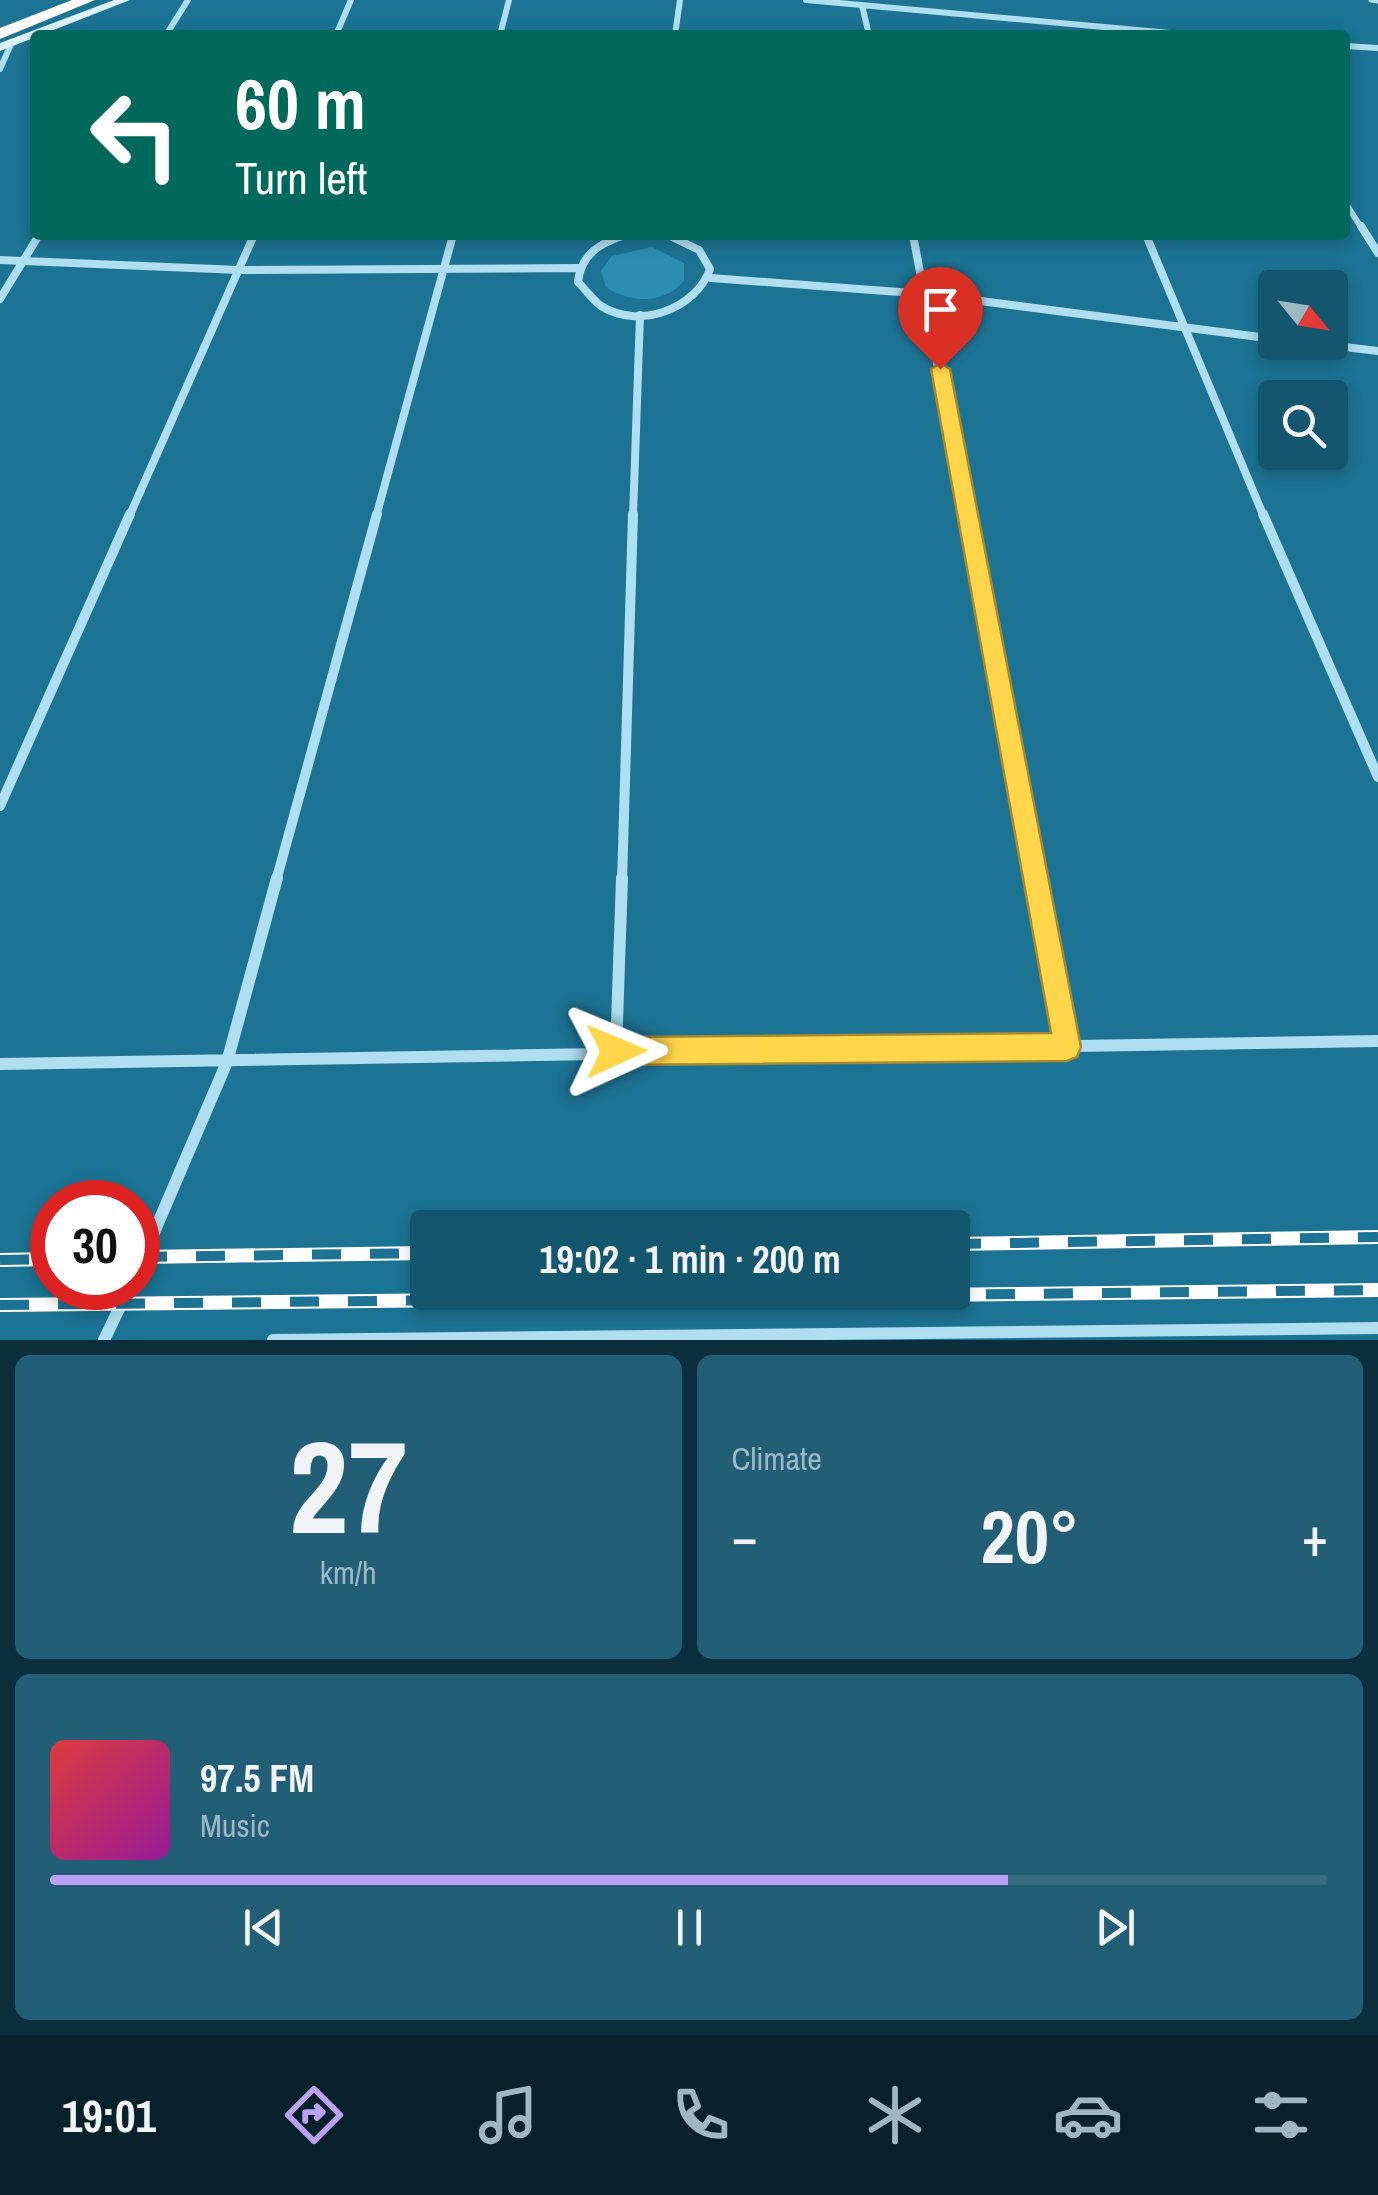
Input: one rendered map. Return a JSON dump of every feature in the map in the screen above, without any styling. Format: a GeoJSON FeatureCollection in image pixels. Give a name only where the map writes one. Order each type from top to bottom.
{"type":"FeatureCollection","features":[{"type":"Feature","properties":{"kind":"highway"},"geometry":{"type":"LineString","coordinates":[[4,41],[87,0]]}},
{"type":"Feature","properties":{"kind":"main road"},"geometry":{"type":"LineString","coordinates":[[36,30],[124,0]]}},
{"type":"Feature","properties":{"kind":"main road"},"geometry":{"type":"LineString","coordinates":[[4,41],[30,32]]}},
{"type":"Feature","properties":{"kind":"street"},"geometry":{"type":"LineString","coordinates":[[169,30],[188,0]]}},
{"type":"Feature","properties":{"kind":"street"},"geometry":{"type":"LineString","coordinates":[[338,30],[351,0]]}},
{"type":"Feature","properties":{"kind":"street"},"geometry":{"type":"LineString","coordinates":[[501,30],[509,0]]}},
{"type":"Feature","properties":{"kind":"street"},"geometry":{"type":"LineString","coordinates":[[676,30],[680,0]]}},
{"type":"Feature","properties":{"kind":"street"},"geometry":{"type":"LineString","coordinates":[[806,0],[1139,30]]}},
{"type":"Feature","properties":{"kind":"street"},"geometry":{"type":"LineString","coordinates":[[862,5],[868,30]]}},
{"type":"Feature","properties":{"kind":"street"},"geometry":{"type":"LineString","coordinates":[[1064,23],[1067,30]]}},
{"type":"Feature","properties":{"kind":"street"},"geometry":{"type":"LineString","coordinates":[[0,69],[4,41]]}},
{"type":"Feature","properties":{"kind":"street"},"geometry":{"type":"LineString","coordinates":[[1350,46],[1378,48]]}},
{"type":"Feature","properties":{"kind":"street"},"geometry":{"type":"LineString","coordinates":[[1350,210],[1378,253]]}},
{"type":"Feature","properties":{"kind":"street"},"geometry":{"type":"LineString","coordinates":[[0,299],[37,240]]}},
{"type":"Feature","properties":{"kind":"street"},"geometry":{"type":"LineString","coordinates":[[0,806],[252,240]]}},
{"type":"Feature","properties":{"kind":"street"},"geometry":{"type":"LineString","coordinates":[[160,1219],[227,1062],[452,240]]}},
{"type":"Feature","properties":{"kind":"street"},"geometry":{"type":"LineString","coordinates":[[611,240],[596,246],[578,268],[578,282],[599,305],[640,315],[679,308],[706,290],[711,278],[710,264],[702,252],[678,240]]}},
{"type":"Feature","properties":{"kind":"street"},"geometry":{"type":"LineString","coordinates":[[914,240],[1067,1047]]}},
{"type":"Feature","properties":{"kind":"street"},"geometry":{"type":"LineString","coordinates":[[1148,240],[1182,329],[1378,777]]}},
{"type":"Feature","properties":{"kind":"street"},"geometry":{"type":"LineString","coordinates":[[0,260],[239,270],[578,268]]}},
{"type":"Feature","properties":{"kind":"street"},"geometry":{"type":"LineString","coordinates":[[711,278],[926,294],[1258,337]]}},
{"type":"Feature","properties":{"kind":"street"},"geometry":{"type":"LineString","coordinates":[[616,1051],[640,315]]}},
{"type":"Feature","properties":{"kind":"street"},"geometry":{"type":"LineString","coordinates":[[1348,347],[1378,351]]}},
{"type":"Feature","properties":{"kind":"street"},"geometry":{"type":"LineString","coordinates":[[0,1064],[1378,1041]]}},
{"type":"Feature","properties":{"kind":"street"},"geometry":{"type":"LineString","coordinates":[[104,1340],[118,1310]]}},
{"type":"Feature","properties":{"kind":"street"},"geometry":{"type":"LineString","coordinates":[[273,1340],[1102,1335],[1378,1328]]}},
{"type":"Feature","properties":{"kind":"shaded area"},"geometry":{"type":"Polygon","coordinates":[[[652,247],[684,263],[684,281],[676,289],[657,297],[636,299],[606,287],[601,271],[612,256],[652,247]]]}},
{"type":"Feature","properties":{"kind":"railway"},"geometry":{"type":"LineString","coordinates":[[970,1244],[1378,1237]]}},
{"type":"Feature","properties":{"kind":"railway"},"geometry":{"type":"LineString","coordinates":[[160,1257],[410,1253]]}},
{"type":"Feature","properties":{"kind":"railway"},"geometry":{"type":"LineString","coordinates":[[0,1260],[30,1259]]}},
{"type":"Feature","properties":{"kind":"railway"},"geometry":{"type":"LineString","coordinates":[[0,1305],[1378,1290]]}},
{"type":"Feature","properties":{"kind":"route"},"geometry":{"type":"LineString","coordinates":[[616,1051],[1067,1047],[940,369]]}}]}
